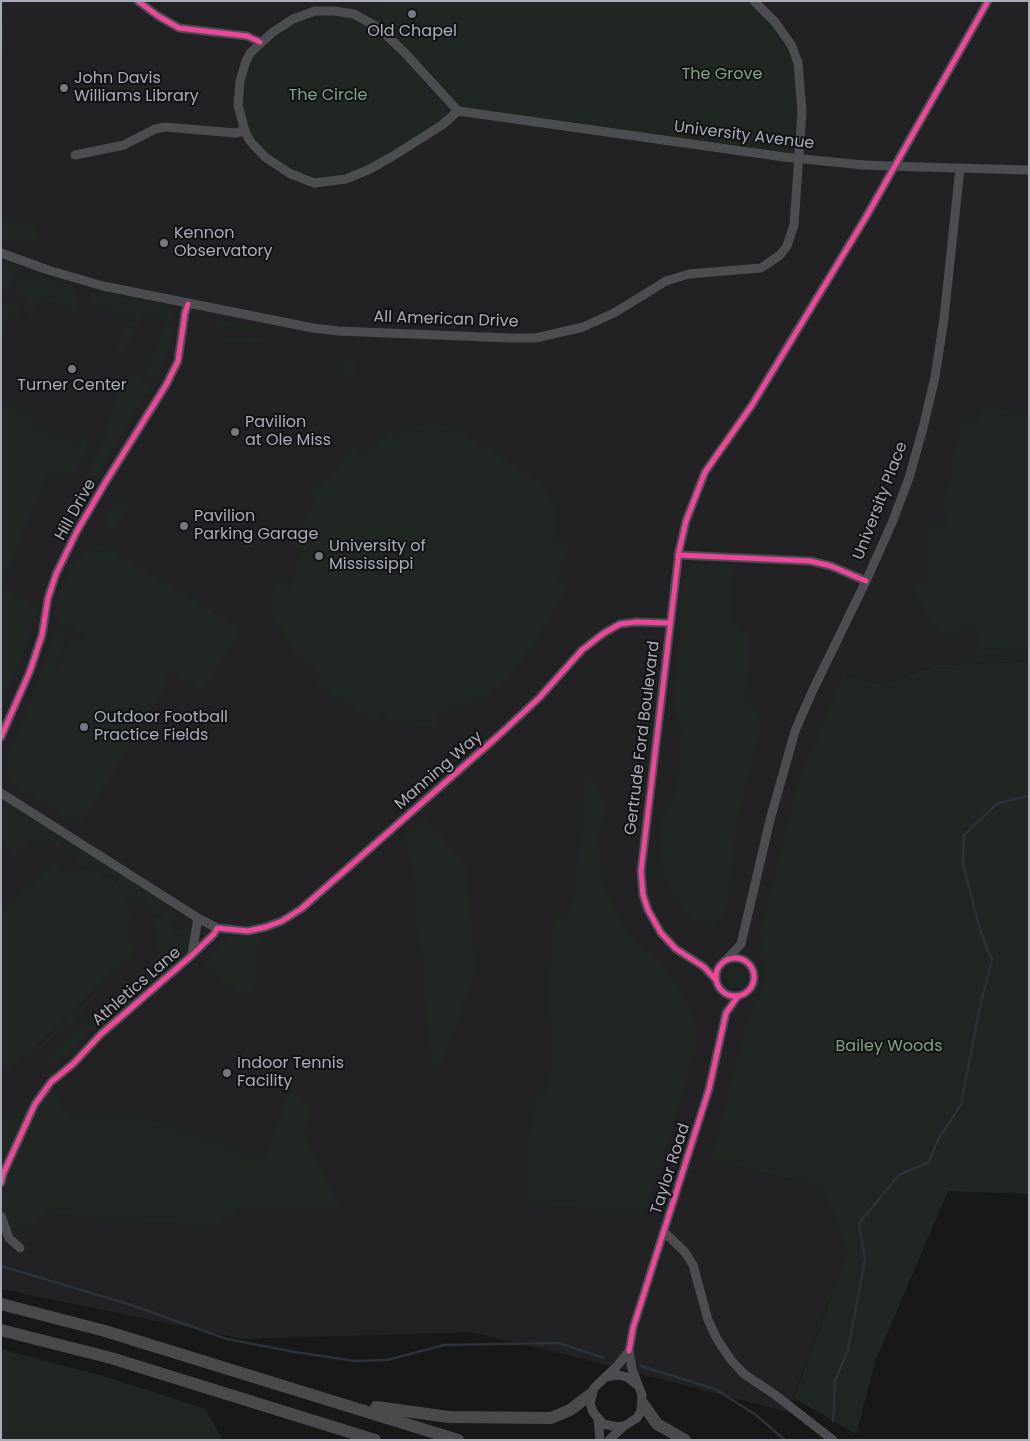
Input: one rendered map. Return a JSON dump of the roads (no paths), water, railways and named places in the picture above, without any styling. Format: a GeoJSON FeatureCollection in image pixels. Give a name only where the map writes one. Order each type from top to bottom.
{"type":"FeatureCollection","features":[{"type":"Feature","properties":{"kind":"highway"},"geometry":{"type":"LineString","coordinates":[[1,1304],[105,1331],[458,1440]]}},
{"type":"Feature","properties":{"kind":"highway"},"geometry":{"type":"LineString","coordinates":[[1,1330],[111,1358],[376,1440]]}},
{"type":"Feature","properties":{"kind":"highway"},"geometry":{"type":"LineString","coordinates":[[332,1401],[450,1417],[532,1419],[551,1418],[570,1410],[591,1394]]}},
{"type":"Feature","properties":{"kind":"highway"},"geometry":{"type":"LineString","coordinates":[[643,1404],[657,1424],[685,1440]]}},
{"type":"Feature","properties":{"kind":"highway"},"geometry":{"type":"LineString","coordinates":[[310,1420],[354,1440]]}},
{"type":"Feature","properties":{"kind":"street"},"geometry":{"type":"LineString","coordinates":[[138,1],[158,16],[179,28],[247,36],[260,42]]}},
{"type":"Feature","properties":{"kind":"street","name":"All American Drive"},"geometry":{"type":"LineString","coordinates":[[1,253],[48,270],[103,286],[313,328],[338,331],[510,338],[536,338],[583,327],[614,313],[666,281],[689,274],[761,268],[780,255],[787,246],[794,225],[802,112],[798,63],[792,46],[775,22],[754,1]]}},
{"type":"Feature","properties":{"kind":"street","name":"Gertrude Ford Boulevard"},"geometry":{"type":"LineString","coordinates":[[718,985],[704,967],[676,949],[661,933],[648,910],[643,895],[641,871],[678,556],[686,521],[705,472],[752,405],[866,217],[988,1]]}},
{"type":"Feature","properties":{"kind":"street"},"geometry":{"type":"LineString","coordinates":[[315,11],[334,11],[354,14],[373,24],[386,34],[458,111],[442,125],[368,170],[346,180],[314,183],[289,173],[250,141],[245,131],[238,105],[240,81],[251,52],[260,42],[293,18],[315,11]]}},
{"type":"Feature","properties":{"kind":"street","name":"University Avenue"},"geometry":{"type":"LineString","coordinates":[[458,111],[800,159],[862,165],[1029,170]]}},
{"type":"Feature","properties":{"kind":"street"},"geometry":{"type":"LineString","coordinates":[[75,155],[124,145],[142,138],[155,129],[165,127],[235,133],[245,131]]}},
{"type":"Feature","properties":{"kind":"street","name":"University Place"},"geometry":{"type":"LineString","coordinates":[[727,960],[741,944],[770,820],[795,731],[866,582],[909,478],[935,377],[944,318],[960,168]]}},
{"type":"Feature","properties":{"kind":"street","name":"Hill Drive"},"geometry":{"type":"LineString","coordinates":[[1,737],[33,662],[42,635],[48,598],[56,574],[95,499],[166,385],[178,361],[188,304]]}},
{"type":"Feature","properties":{"kind":"street"},"geometry":{"type":"LineString","coordinates":[[678,556],[810,561],[831,566],[866,582]]}},
{"type":"Feature","properties":{"kind":"street","name":"Manning Way"},"geometry":{"type":"LineString","coordinates":[[1,793],[198,918],[217,928],[248,931],[266,927],[282,921],[301,909],[498,736],[539,698],[582,650],[604,633],[620,624],[655,621],[670,623]]}},
{"type":"Feature","properties":{"kind":"street","name":"Athletics Lane"},"geometry":{"type":"LineString","coordinates":[[191,956],[195,944],[198,918]]}},
{"type":"Feature","properties":{"kind":"street","name":"Athletics Lane"},"geometry":{"type":"LineString","coordinates":[[1,1183],[3,1174],[36,1104],[51,1082],[73,1064],[101,1034],[191,956],[214,934],[217,928]]}},
{"type":"Feature","properties":{"kind":"street"},"geometry":{"type":"LineString","coordinates":[[718,985],[725,993],[738,996],[748,991],[754,980],[754,975],[741,944]]}},
{"type":"Feature","properties":{"kind":"street"},"geometry":{"type":"LineString","coordinates":[[726,1013],[718,985],[717,970],[727,960],[739,958],[750,964]]}},
{"type":"Feature","properties":{"kind":"street"},"geometry":{"type":"LineString","coordinates":[[704,967],[720,966]]}},
{"type":"Feature","properties":{"kind":"street","name":"Taylor Road"},"geometry":{"type":"LineString","coordinates":[[629,1351],[633,1328],[709,1089],[726,1013],[738,996]]}},
{"type":"Feature","properties":{"kind":"street"},"geometry":{"type":"LineString","coordinates":[[1,1216],[8,1238],[20,1248]]}},
{"type":"Feature","properties":{"kind":"street"},"geometry":{"type":"LineString","coordinates":[[664,1232],[685,1252],[693,1264],[708,1320],[717,1339],[731,1360],[750,1378],[774,1394],[833,1440]]}},
{"type":"Feature","properties":{"kind":"street"},"geometry":{"type":"LineString","coordinates":[[624,1426],[610,1426],[598,1419],[590,1403],[591,1394],[598,1382],[617,1366],[629,1351]]}},
{"type":"Feature","properties":{"kind":"street"},"geometry":{"type":"LineString","coordinates":[[609,1440],[624,1426],[637,1418],[643,1404],[632,1369],[629,1351]]}},
{"type":"Feature","properties":{"kind":"street"},"geometry":{"type":"LineString","coordinates":[[603,1378],[611,1375],[627,1377],[634,1381],[639,1388]]}},
{"type":"Feature","properties":{"kind":"street"},"geometry":{"type":"LineString","coordinates":[[598,1419],[600,1440]]}},
{"type":"Feature","properties":{"kind":"waterway"},"geometry":{"type":"LineString","coordinates":[[833,1421],[835,1381],[848,1350],[865,1259],[859,1223],[899,1175],[929,1162],[938,1140],[961,1105],[979,1011],[992,960],[980,930],[963,864],[964,835],[998,803],[1029,796]]}},
{"type":"Feature","properties":{"kind":"waterway"},"geometry":{"type":"LineString","coordinates":[[1,1266],[128,1304],[227,1339],[295,1352],[355,1361],[387,1360],[444,1345],[559,1343],[604,1358]]}},
{"type":"Feature","properties":{"kind":"waterway"},"geometry":{"type":"LineString","coordinates":[[641,1366],[715,1389],[756,1415],[785,1440]]}},
{"type":"Feature","properties":{"kind":"place","name":"Old Chapel"},"geometry":{"type":"Point","coordinates":[412,14]}},
{"type":"Feature","properties":{"kind":"place","name":"John Davis Williams Library"},"geometry":{"type":"Point","coordinates":[64,88]}},
{"type":"Feature","properties":{"kind":"place","name":"Kennon Observatory"},"geometry":{"type":"Point","coordinates":[164,243]}},
{"type":"Feature","properties":{"kind":"place","name":"Turner Center"},"geometry":{"type":"Point","coordinates":[72,369]}},
{"type":"Feature","properties":{"kind":"place","name":"Pavilion at Ole Miss"},"geometry":{"type":"Point","coordinates":[235,432]}},
{"type":"Feature","properties":{"kind":"place","name":"Pavilion Parking Garage"},"geometry":{"type":"Point","coordinates":[184,526]}},
{"type":"Feature","properties":{"kind":"place","name":"University of Mississippi"},"geometry":{"type":"Point","coordinates":[319,556]}},
{"type":"Feature","properties":{"kind":"place","name":"Outdoor Football Practice Fields"},"geometry":{"type":"Point","coordinates":[84,727]}},
{"type":"Feature","properties":{"kind":"place","name":"Indoor Tennis Facility"},"geometry":{"type":"Point","coordinates":[227,1073]}},
{"type":"Feature","properties":{"kind":"park label","name":"The Grove"},"geometry":{"type":"Point","coordinates":[722,75]}},
{"type":"Feature","properties":{"kind":"park label","name":"The Circle"},"geometry":{"type":"Point","coordinates":[328,96]}},
{"type":"Feature","properties":{"kind":"park label","name":"Bailey Woods"},"geometry":{"type":"Point","coordinates":[889,1047]}}]}
